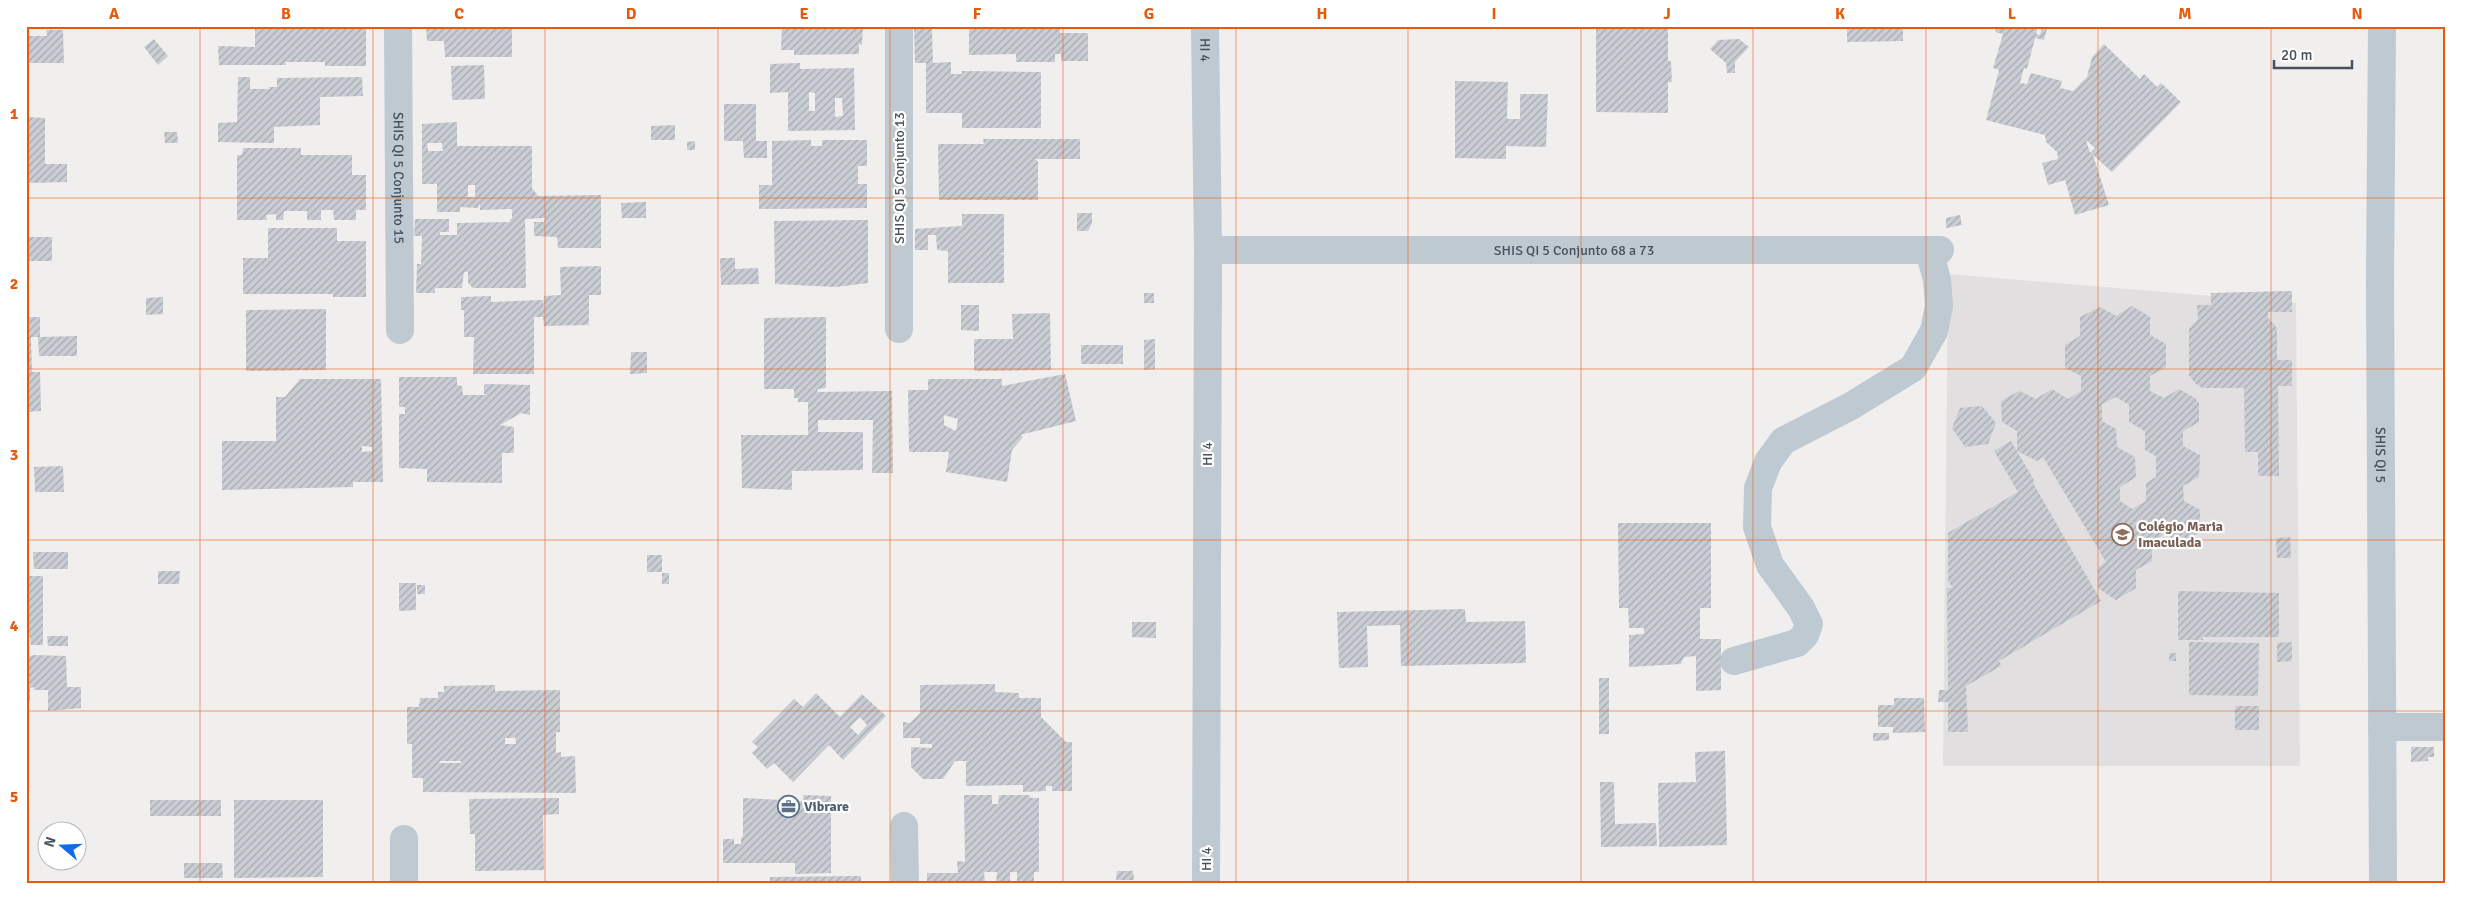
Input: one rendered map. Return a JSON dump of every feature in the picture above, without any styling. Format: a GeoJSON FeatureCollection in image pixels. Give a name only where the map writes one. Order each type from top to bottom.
{"type":"FeatureCollection","features":[{"type":"Feature","properties":{"kind":"street","name":"SHIS QI 5 Conjunto 15"},"geometry":{"type":"LineString","coordinates":[[398,26],[400,330]]}},
{"type":"Feature","properties":{"kind":"street","name":"SHIS QI 5 Conjunto 13"},"geometry":{"type":"LineString","coordinates":[[899,26],[899,329]]}},
{"type":"Feature","properties":{"kind":"street","name":"HI 4"},"geometry":{"type":"LineString","coordinates":[[1205,26],[1208,250],[1206,883]]}},
{"type":"Feature","properties":{"kind":"street","name":"SHIS QI 5"},"geometry":{"type":"LineString","coordinates":[[2382,26],[2380,282],[2383,883]]}},
{"type":"Feature","properties":{"kind":"street","name":"SHIS QI 5 Conjunto 68 a 73"},"geometry":{"type":"LineString","coordinates":[[1208,250],[1935,250],[1939,306],[1934,331],[1913,368],[1851,406],[1783,441],[1768,462],[1758,488],[1757,527],[1770,565],[1801,608],[1809,624],[1804,635],[1797,643],[1734,661]]}},
{"type":"Feature","properties":{"kind":"street"},"geometry":{"type":"LineString","coordinates":[[2382,727],[2445,727]]}},
{"type":"Feature","properties":{"kind":"street"},"geometry":{"type":"LineString","coordinates":[[904,826],[905,883]]}},
{"type":"Feature","properties":{"kind":"street"},"geometry":{"type":"LineString","coordinates":[[404,839],[404,883]]}},
{"type":"Feature","properties":{"kind":"shaded area","name":"Colégio Maria Imaculada"},"geometry":{"type":"Polygon","coordinates":[[[1948,274],[2296,303],[2300,766],[1943,766],[1948,274]]]}},
{"type":"Feature","properties":{"kind":"building"},"geometry":{"type":"Polygon","coordinates":[[[255,26],[351,26],[351,29],[366,29],[366,66],[325,66],[325,62],[285,62],[286,65],[219,65],[218,46],[255,47],[255,26]]]}},
{"type":"Feature","properties":{"kind":"building"},"geometry":{"type":"Polygon","coordinates":[[[426,26],[512,26],[512,57],[445,57],[444,41],[427,41],[426,26]]]}},
{"type":"Feature","properties":{"kind":"building"},"geometry":{"type":"Polygon","coordinates":[[[782,26],[863,26],[862,45],[859,44],[859,54],[794,55],[794,50],[781,50],[782,26]]]}},
{"type":"Feature","properties":{"kind":"building"},"geometry":{"type":"Polygon","coordinates":[[[914,26],[1060,26],[1060,33],[1088,33],[1088,61],[1061,61],[1061,54],[1055,54],[1055,62],[1016,62],[1016,54],[969,55],[969,29],[932,29],[933,63],[951,62],[951,74],[962,74],[962,71],[1041,72],[1041,128],[962,128],[962,113],[926,113],[926,63],[915,63],[914,26]]]}},
{"type":"Feature","properties":{"kind":"building"},"geometry":{"type":"Polygon","coordinates":[[[1596,26],[1668,26],[1668,61],[1671,61],[1672,82],[1668,82],[1668,113],[1596,112],[1596,26]]]}},
{"type":"Feature","properties":{"kind":"building"},"geometry":{"type":"Polygon","coordinates":[[[1847,26],[1903,26],[1903,41],[1847,42],[1847,26]]]}},
{"type":"Feature","properties":{"kind":"building"},"geometry":{"type":"Polygon","coordinates":[[[1997,26],[2038,26],[2036,34],[2040,35],[2042,26],[2048,26],[2044,40],[2035,38],[2027,69],[2024,68],[2020,83],[2027,84],[2031,73],[2062,81],[2060,88],[2073,91],[2087,77],[2092,57],[2104,44],[2140,79],[2144,74],[2157,87],[2161,83],[2181,102],[2112,172],[2093,155],[2109,205],[2075,215],[2065,180],[2048,185],[2042,163],[2058,159],[2057,152],[2046,142],[2045,135],[1986,120],[1999,70],[1993,68],[2003,34],[1995,32],[1997,26]],[[2086,140],[2090,153],[2095,148],[2086,140]]]}},
{"type":"Feature","properties":{"kind":"building"},"geometry":{"type":"Polygon","coordinates":[[[46,30],[63,30],[64,63],[26,63],[26,36],[47,36],[46,30]]]}},
{"type":"Feature","properties":{"kind":"building"},"geometry":{"type":"Polygon","coordinates":[[[154,39],[168,56],[158,65],[144,47],[154,39]]]}},
{"type":"Feature","properties":{"kind":"building"},"geometry":{"type":"Polygon","coordinates":[[[1739,39],[1749,47],[1735,62],[1735,73],[1727,73],[1726,63],[1710,49],[1718,40],[1739,39]]]}},
{"type":"Feature","properties":{"kind":"building"},"geometry":{"type":"Polygon","coordinates":[[[800,63],[800,69],[854,68],[855,130],[788,131],[788,92],[770,93],[770,64],[800,63]],[[809,92],[809,111],[815,111],[815,93],[809,92]],[[835,98],[835,117],[843,116],[842,98],[835,98]]]}},
{"type":"Feature","properties":{"kind":"building"},"geometry":{"type":"Polygon","coordinates":[[[484,65],[485,99],[452,100],[451,66],[484,65]]]}},
{"type":"Feature","properties":{"kind":"building"},"geometry":{"type":"Polygon","coordinates":[[[238,77],[250,77],[250,89],[270,89],[269,87],[277,87],[277,78],[362,77],[363,96],[320,97],[320,125],[274,127],[274,143],[218,142],[218,123],[237,122],[238,77]]]}},
{"type":"Feature","properties":{"kind":"building"},"geometry":{"type":"Polygon","coordinates":[[[1455,81],[1508,82],[1507,119],[1520,119],[1520,94],[1548,94],[1546,147],[1506,146],[1506,159],[1455,158],[1455,81]]]}},
{"type":"Feature","properties":{"kind":"building"},"geometry":{"type":"Polygon","coordinates":[[[724,104],[756,104],[756,141],[767,141],[767,158],[744,158],[743,141],[724,141],[724,104]]]}},
{"type":"Feature","properties":{"kind":"building"},"geometry":{"type":"Polygon","coordinates":[[[26,117],[45,118],[45,164],[67,164],[67,182],[26,183],[26,117]]]}},
{"type":"Feature","properties":{"kind":"building"},"geometry":{"type":"Polygon","coordinates":[[[457,122],[457,146],[532,146],[532,188],[538,196],[601,195],[601,248],[558,248],[557,237],[534,236],[534,222],[544,222],[545,218],[525,219],[526,288],[473,288],[468,283],[468,272],[464,272],[462,288],[435,288],[435,293],[416,293],[417,264],[421,264],[422,236],[414,236],[415,219],[449,219],[449,232],[440,232],[440,235],[457,235],[457,223],[510,222],[510,219],[512,219],[512,209],[480,210],[480,203],[478,208],[460,207],[460,212],[437,212],[437,184],[422,184],[422,124],[457,122]],[[427,143],[428,151],[443,151],[442,143],[427,143]],[[468,185],[468,197],[475,197],[475,185],[468,185]]]}},
{"type":"Feature","properties":{"kind":"building"},"geometry":{"type":"Polygon","coordinates":[[[675,125],[675,140],[651,140],[651,126],[675,125]]]}},
{"type":"Feature","properties":{"kind":"building"},"geometry":{"type":"Polygon","coordinates":[[[164,132],[177,132],[178,143],[165,143],[164,132]]]}},
{"type":"Feature","properties":{"kind":"building"},"geometry":{"type":"Polygon","coordinates":[[[983,139],[1080,139],[1080,159],[1034,159],[1038,161],[1038,200],[939,200],[938,144],[984,144],[983,139]]]}},
{"type":"Feature","properties":{"kind":"building"},"geometry":{"type":"Polygon","coordinates":[[[811,140],[811,146],[822,146],[822,140],[867,140],[867,166],[858,166],[858,184],[867,184],[867,208],[759,209],[759,185],[772,185],[772,141],[811,140]]]}},
{"type":"Feature","properties":{"kind":"building"},"geometry":{"type":"Polygon","coordinates":[[[695,141],[695,150],[687,150],[687,142],[695,141]]]}},
{"type":"Feature","properties":{"kind":"building"},"geometry":{"type":"Polygon","coordinates":[[[243,148],[301,148],[301,155],[352,155],[352,175],[366,175],[366,210],[356,210],[356,220],[334,220],[333,210],[321,210],[321,220],[307,220],[307,211],[284,211],[283,220],[276,220],[276,214],[266,215],[267,220],[237,220],[237,155],[242,155],[243,148]]]}},
{"type":"Feature","properties":{"kind":"building"},"geometry":{"type":"Polygon","coordinates":[[[646,202],[646,218],[622,218],[621,203],[646,202]]]}},
{"type":"Feature","properties":{"kind":"building"},"geometry":{"type":"Polygon","coordinates":[[[1077,213],[1092,213],[1092,223],[1088,231],[1077,231],[1077,213]]]}},
{"type":"Feature","properties":{"kind":"building"},"geometry":{"type":"Polygon","coordinates":[[[962,214],[1004,214],[1004,253],[997,254],[1004,254],[1004,283],[948,283],[948,251],[937,250],[936,235],[928,235],[928,250],[915,250],[915,229],[962,226],[962,214]]]}},
{"type":"Feature","properties":{"kind":"building"},"geometry":{"type":"Polygon","coordinates":[[[1960,215],[1962,225],[1946,228],[1946,218],[1960,215]]]}},
{"type":"Feature","properties":{"kind":"building"},"geometry":{"type":"Polygon","coordinates":[[[868,220],[868,283],[836,287],[775,284],[774,221],[868,220]]]}},
{"type":"Feature","properties":{"kind":"building"},"geometry":{"type":"Polygon","coordinates":[[[268,228],[337,228],[337,241],[366,241],[366,297],[333,297],[333,294],[243,294],[243,258],[268,258],[268,228]]]}},
{"type":"Feature","properties":{"kind":"building"},"geometry":{"type":"Polygon","coordinates":[[[26,237],[52,237],[52,261],[26,261],[26,237]]]}},
{"type":"Feature","properties":{"kind":"building"},"geometry":{"type":"Polygon","coordinates":[[[720,258],[735,258],[735,269],[758,268],[759,284],[721,285],[720,258]]]}},
{"type":"Feature","properties":{"kind":"building"},"geometry":{"type":"Polygon","coordinates":[[[601,266],[601,295],[589,295],[589,325],[544,326],[543,317],[534,317],[534,374],[473,374],[474,337],[464,337],[464,310],[461,310],[461,297],[491,296],[491,302],[543,300],[543,308],[544,296],[561,295],[560,267],[601,266]]]}},
{"type":"Feature","properties":{"kind":"building"},"geometry":{"type":"Polygon","coordinates":[[[2292,291],[2292,312],[2268,312],[2268,318],[2277,328],[2277,360],[2292,360],[2292,386],[2278,386],[2279,476],[2258,476],[2258,452],[2245,452],[2244,388],[2202,388],[2195,383],[2189,375],[2189,329],[2198,319],[2197,305],[2211,305],[2211,293],[2292,291]]]}},
{"type":"Feature","properties":{"kind":"building"},"geometry":{"type":"Polygon","coordinates":[[[1144,293],[1154,293],[1154,303],[1144,303],[1144,293]]]}},
{"type":"Feature","properties":{"kind":"building"},"geometry":{"type":"Polygon","coordinates":[[[163,297],[163,314],[146,315],[146,298],[163,297]]]}},
{"type":"Feature","properties":{"kind":"building"},"geometry":{"type":"Polygon","coordinates":[[[961,305],[979,305],[979,331],[961,330],[961,305]]]}},
{"type":"Feature","properties":{"kind":"building"},"geometry":{"type":"Polygon","coordinates":[[[2132,306],[2150,317],[2150,335],[2166,344],[2166,367],[2150,376],[2150,391],[2164,398],[2179,389],[2195,398],[2199,403],[2199,422],[2183,431],[2183,446],[2200,455],[2199,477],[2183,486],[2184,501],[2200,510],[2200,532],[2181,543],[2165,534],[2152,542],[2152,561],[2136,570],[2136,588],[2116,600],[2098,588],[2098,568],[2106,562],[2043,457],[2037,461],[2017,451],[2017,431],[2002,422],[2001,401],[2019,391],[2036,399],[2052,389],[2068,399],[2081,391],[2081,376],[2065,368],[2065,345],[2080,336],[2080,317],[2100,307],[2116,316],[2132,306]],[[2116,397],[2102,404],[2102,421],[2116,429],[2117,447],[2135,457],[2136,477],[2120,487],[2120,501],[2132,509],[2146,501],[2146,483],[2156,477],[2156,456],[2145,450],[2145,431],[2129,422],[2129,405],[2116,397]]]}},
{"type":"Feature","properties":{"kind":"building"},"geometry":{"type":"Polygon","coordinates":[[[326,309],[326,370],[246,371],[246,310],[326,309]]]}},
{"type":"Feature","properties":{"kind":"building"},"geometry":{"type":"Polygon","coordinates":[[[1050,313],[1051,370],[974,371],[974,339],[1013,339],[1012,314],[1050,313]]]}},
{"type":"Feature","properties":{"kind":"building"},"geometry":{"type":"Polygon","coordinates":[[[26,317],[40,317],[40,337],[77,336],[77,356],[39,356],[38,337],[31,337],[32,372],[40,372],[41,411],[26,412],[26,317]]]}},
{"type":"Feature","properties":{"kind":"building"},"geometry":{"type":"Polygon","coordinates":[[[826,317],[826,388],[818,389],[817,392],[892,391],[893,473],[872,473],[873,420],[818,420],[818,432],[863,432],[863,470],[792,471],[792,490],[742,488],[741,435],[808,435],[808,402],[798,402],[798,398],[794,398],[794,389],[764,389],[764,318],[826,317]]]}},
{"type":"Feature","properties":{"kind":"building"},"geometry":{"type":"Polygon","coordinates":[[[1155,339],[1155,369],[1144,370],[1144,340],[1155,339]]]}},
{"type":"Feature","properties":{"kind":"building"},"geometry":{"type":"Polygon","coordinates":[[[1081,345],[1123,345],[1123,364],[1081,364],[1081,345]]]}},
{"type":"Feature","properties":{"kind":"building"},"geometry":{"type":"Polygon","coordinates":[[[631,352],[647,352],[647,373],[630,374],[631,352]]]}},
{"type":"Feature","properties":{"kind":"building"},"geometry":{"type":"Polygon","coordinates":[[[1065,374],[1076,421],[1020,435],[1023,437],[1012,450],[1007,482],[946,472],[949,452],[909,452],[908,390],[928,390],[928,379],[1002,379],[1002,386],[1065,374]],[[944,415],[944,425],[956,431],[958,419],[944,415]]]}},
{"type":"Feature","properties":{"kind":"building"},"geometry":{"type":"Polygon","coordinates":[[[399,377],[457,377],[457,385],[462,386],[463,395],[487,395],[484,394],[484,385],[487,384],[530,385],[530,415],[521,413],[500,425],[514,427],[514,453],[502,453],[502,483],[427,482],[427,469],[399,468],[399,414],[405,414],[405,407],[399,407],[399,377]]]}},
{"type":"Feature","properties":{"kind":"building"},"geometry":{"type":"Polygon","coordinates":[[[300,379],[381,379],[383,482],[353,482],[353,487],[222,490],[222,441],[276,441],[276,397],[285,397],[300,379]],[[362,446],[362,452],[372,451],[372,447],[362,446]]]}},
{"type":"Feature","properties":{"kind":"building"},"geometry":{"type":"Polygon","coordinates":[[[1982,406],[1996,423],[1988,444],[1965,447],[1952,428],[1960,408],[1982,406]]]}},
{"type":"Feature","properties":{"kind":"building"},"geometry":{"type":"Polygon","coordinates":[[[2011,441],[2101,601],[1999,661],[2001,666],[1966,686],[1968,732],[1948,732],[1948,702],[1938,702],[1939,690],[1948,690],[1947,588],[1953,588],[1948,581],[1948,533],[2018,492],[1994,451],[2011,441]]]}},
{"type":"Feature","properties":{"kind":"building"},"geometry":{"type":"Polygon","coordinates":[[[63,466],[64,492],[35,492],[34,467],[63,466]]]}},
{"type":"Feature","properties":{"kind":"building"},"geometry":{"type":"Polygon","coordinates":[[[26,499],[29,499],[29,569],[26,569],[26,499]]]}},
{"type":"Feature","properties":{"kind":"building"},"geometry":{"type":"Polygon","coordinates":[[[1618,523],[1711,523],[1711,608],[1700,608],[1700,639],[1721,639],[1721,690],[1696,691],[1696,656],[1684,657],[1681,664],[1629,667],[1629,635],[1644,634],[1644,628],[1629,628],[1628,608],[1619,608],[1618,523]]]}},
{"type":"Feature","properties":{"kind":"building"},"geometry":{"type":"Polygon","coordinates":[[[2290,537],[2291,558],[2277,558],[2276,538],[2290,537]]]}},
{"type":"Feature","properties":{"kind":"building"},"geometry":{"type":"Polygon","coordinates":[[[33,552],[68,552],[68,569],[34,569],[33,552]]]}},
{"type":"Feature","properties":{"kind":"building"},"geometry":{"type":"Polygon","coordinates":[[[647,555],[662,555],[662,572],[647,572],[647,555]]]}},
{"type":"Feature","properties":{"kind":"building"},"geometry":{"type":"Polygon","coordinates":[[[158,571],[180,571],[179,584],[158,584],[158,571]]]}},
{"type":"Feature","properties":{"kind":"building"},"geometry":{"type":"Polygon","coordinates":[[[662,573],[669,573],[669,584],[662,584],[662,573]]]}},
{"type":"Feature","properties":{"kind":"building"},"geometry":{"type":"Polygon","coordinates":[[[26,576],[43,576],[43,645],[31,645],[30,637],[26,637],[26,576]]]}},
{"type":"Feature","properties":{"kind":"building"},"geometry":{"type":"Polygon","coordinates":[[[399,583],[416,583],[416,610],[399,611],[399,583]]]}},
{"type":"Feature","properties":{"kind":"building"},"geometry":{"type":"Polygon","coordinates":[[[417,585],[425,585],[425,594],[417,594],[417,585]]]}},
{"type":"Feature","properties":{"kind":"building"},"geometry":{"type":"Polygon","coordinates":[[[2178,591],[2279,593],[2279,637],[2203,637],[2203,640],[2178,640],[2178,591]]]}},
{"type":"Feature","properties":{"kind":"building"},"geometry":{"type":"Polygon","coordinates":[[[1465,609],[1466,622],[1525,621],[1526,663],[1401,666],[1400,625],[1367,626],[1368,667],[1339,668],[1337,612],[1465,609]]]}},
{"type":"Feature","properties":{"kind":"building"},"geometry":{"type":"Polygon","coordinates":[[[1132,622],[1156,622],[1156,638],[1132,637],[1132,622]]]}},
{"type":"Feature","properties":{"kind":"building"},"geometry":{"type":"Polygon","coordinates":[[[47,636],[68,636],[68,646],[48,646],[47,636]]]}},
{"type":"Feature","properties":{"kind":"building"},"geometry":{"type":"Polygon","coordinates":[[[2189,642],[2259,643],[2258,696],[2189,695],[2189,642]]]}},
{"type":"Feature","properties":{"kind":"building"},"geometry":{"type":"Polygon","coordinates":[[[2292,642],[2292,661],[2277,662],[2277,643],[2292,642]]]}},
{"type":"Feature","properties":{"kind":"building"},"geometry":{"type":"Polygon","coordinates":[[[2169,653],[2176,653],[2176,661],[2169,661],[2169,653]]]}},
{"type":"Feature","properties":{"kind":"building"},"geometry":{"type":"Polygon","coordinates":[[[34,655],[66,656],[67,687],[81,687],[81,708],[48,711],[48,690],[34,690],[34,687],[30,688],[30,701],[26,701],[26,657],[34,655]]]}},
{"type":"Feature","properties":{"kind":"building"},"geometry":{"type":"Polygon","coordinates":[[[1599,678],[1609,678],[1609,734],[1599,734],[1599,678]]]}},
{"type":"Feature","properties":{"kind":"building"},"geometry":{"type":"Polygon","coordinates":[[[995,684],[995,692],[1019,693],[1019,698],[1041,698],[1041,717],[1066,742],[1072,742],[1072,791],[1052,791],[1052,786],[1046,786],[1046,791],[1023,792],[1023,785],[966,786],[966,762],[968,761],[955,761],[943,779],[923,779],[911,767],[911,747],[932,748],[932,744],[920,744],[920,738],[903,738],[903,722],[910,723],[920,713],[920,685],[995,684]]]}},
{"type":"Feature","properties":{"kind":"building"},"geometry":{"type":"Polygon","coordinates":[[[495,685],[495,691],[560,690],[560,732],[556,732],[556,753],[561,752],[561,757],[575,756],[576,793],[423,792],[423,778],[412,778],[412,744],[407,744],[407,707],[419,707],[420,698],[438,698],[438,692],[444,692],[444,686],[495,685]],[[515,736],[514,738],[505,738],[505,744],[516,744],[515,736]],[[440,761],[439,763],[461,763],[461,761],[440,761]]]}},
{"type":"Feature","properties":{"kind":"building"},"geometry":{"type":"Polygon","coordinates":[[[816,693],[840,717],[862,694],[886,716],[843,760],[829,745],[793,782],[774,763],[767,769],[752,753],[758,747],[752,742],[794,699],[803,707],[816,693]],[[860,717],[850,727],[858,735],[867,725],[860,717]]]}},
{"type":"Feature","properties":{"kind":"building"},"geometry":{"type":"Polygon","coordinates":[[[1894,698],[1924,698],[1925,732],[1893,733],[1893,727],[1878,727],[1878,705],[1894,705],[1894,698]]]}},
{"type":"Feature","properties":{"kind":"building"},"geometry":{"type":"Polygon","coordinates":[[[2235,706],[2259,706],[2259,730],[2235,730],[2235,706]]]}},
{"type":"Feature","properties":{"kind":"building"},"geometry":{"type":"Polygon","coordinates":[[[1873,733],[1889,733],[1889,740],[1873,741],[1873,733]]]}},
{"type":"Feature","properties":{"kind":"building"},"geometry":{"type":"Polygon","coordinates":[[[2411,747],[2434,747],[2434,757],[2428,757],[2428,761],[2411,762],[2411,747]]]}},
{"type":"Feature","properties":{"kind":"building"},"geometry":{"type":"Polygon","coordinates":[[[1725,751],[1727,845],[1659,847],[1658,783],[1696,782],[1695,752],[1725,751]]]}},
{"type":"Feature","properties":{"kind":"building"},"geometry":{"type":"Polygon","coordinates":[[[1600,782],[1614,782],[1615,824],[1656,823],[1657,846],[1601,847],[1600,782]]]}},
{"type":"Feature","properties":{"kind":"building"},"geometry":{"type":"Polygon","coordinates":[[[803,795],[831,796],[831,873],[795,874],[795,863],[723,863],[723,839],[734,839],[734,844],[741,844],[741,838],[743,837],[743,798],[803,801],[803,795]]]}},
{"type":"Feature","properties":{"kind":"building"},"geometry":{"type":"Polygon","coordinates":[[[964,795],[992,795],[992,804],[998,804],[998,807],[999,795],[1029,795],[1031,798],[1039,798],[1039,872],[1034,872],[1034,883],[1017,883],[1017,872],[1010,872],[1010,883],[996,883],[997,872],[984,872],[985,883],[927,883],[927,873],[958,873],[957,861],[965,862],[964,795]]]}},
{"type":"Feature","properties":{"kind":"building"},"geometry":{"type":"Polygon","coordinates":[[[559,798],[559,814],[543,815],[544,870],[475,871],[475,834],[470,834],[469,799],[559,798]]]}},
{"type":"Feature","properties":{"kind":"building"},"geometry":{"type":"Polygon","coordinates":[[[150,800],[221,800],[221,816],[150,816],[150,800]]]}},
{"type":"Feature","properties":{"kind":"building"},"geometry":{"type":"Polygon","coordinates":[[[234,800],[323,800],[323,877],[234,878],[234,800]]]}},
{"type":"Feature","properties":{"kind":"building"},"geometry":{"type":"Polygon","coordinates":[[[184,863],[222,863],[223,878],[184,878],[184,863]]]}},
{"type":"Feature","properties":{"kind":"building"},"geometry":{"type":"Polygon","coordinates":[[[1117,871],[1133,871],[1134,880],[1116,880],[1117,871]]]}},
{"type":"Feature","properties":{"kind":"building"},"geometry":{"type":"Polygon","coordinates":[[[861,876],[861,883],[770,883],[770,877],[861,876]]]}},
{"type":"Feature","properties":{"kind":"place","name":"Colégio Maria Imaculada"},"geometry":{"type":"Point","coordinates":[2122,534]}},
{"type":"Feature","properties":{"kind":"place","name":"Vibrare"},"geometry":{"type":"Point","coordinates":[788,806]}}]}
